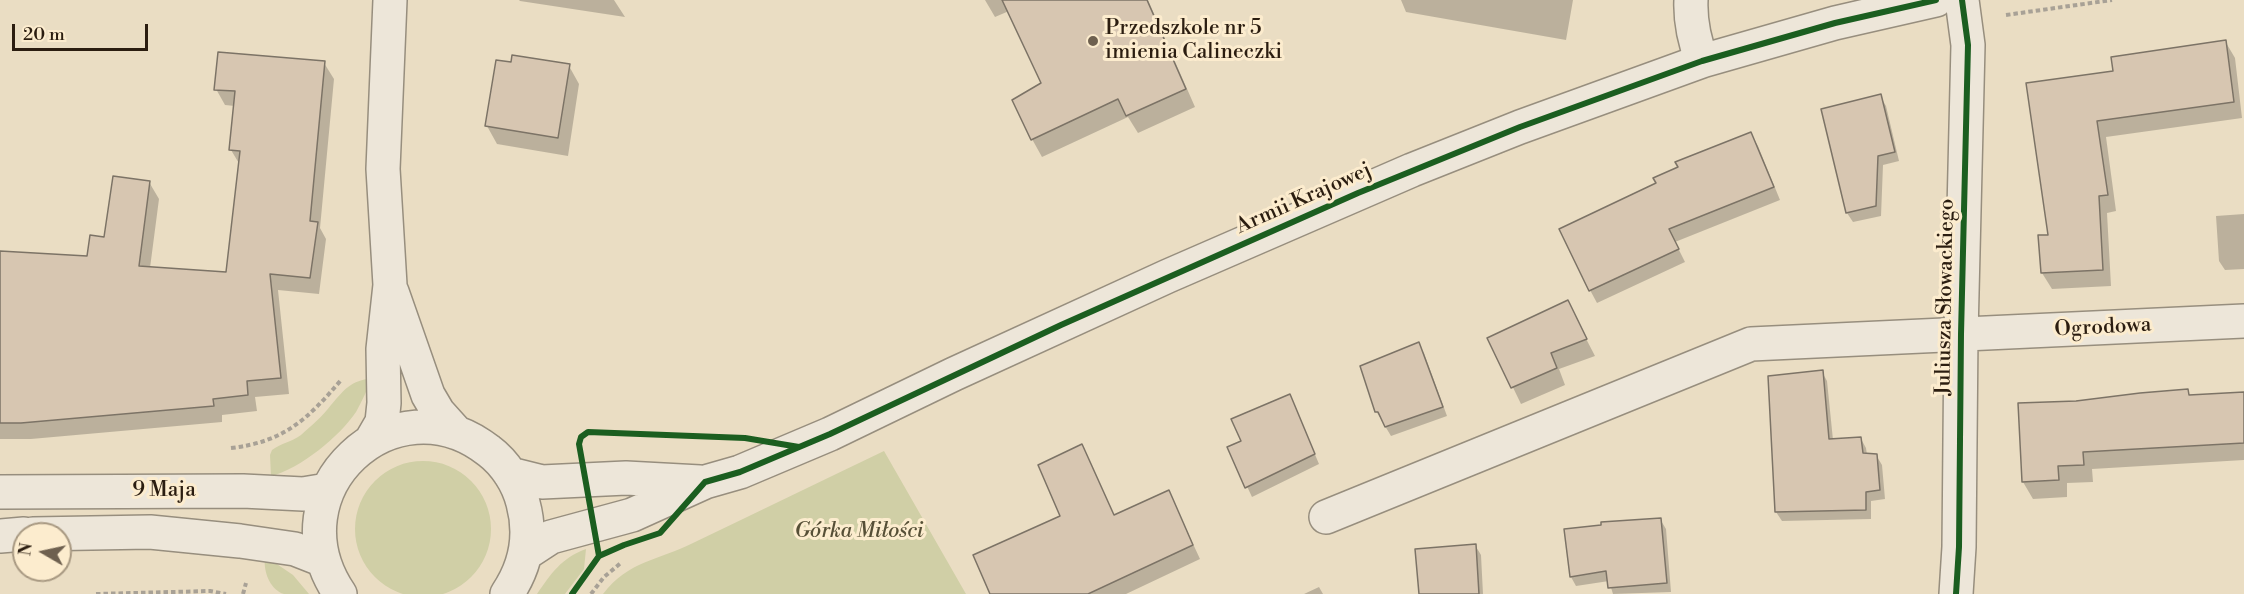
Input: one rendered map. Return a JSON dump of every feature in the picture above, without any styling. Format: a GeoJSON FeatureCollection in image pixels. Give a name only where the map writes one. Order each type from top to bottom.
{"type":"FeatureCollection","features":[{"type":"Feature","properties":{"kind":"street"},"geometry":{"type":"LineString","coordinates":[[371,441],[382,422],[383,349],[390,285],[382,169],[390,0]]}},
{"type":"Feature","properties":{"kind":"street"},"geometry":{"type":"LineString","coordinates":[[1690,0],[1690,18],[1701,61]]}},
{"type":"Feature","properties":{"kind":"street","name":"Armii Krajowej"},"geometry":{"type":"LineString","coordinates":[[525,554],[551,537],[632,515],[705,482],[740,472],[830,434],[1125,295],[1412,170],[1627,86],[1701,61],[1835,23],[1935,0]]}},
{"type":"Feature","properties":{"kind":"street","name":"Juliusza Słowackiego"},"geometry":{"type":"LineString","coordinates":[[1956,594],[1959,547],[1961,334],[1968,45],[1962,0]]}},
{"type":"Feature","properties":{"kind":"street"},"geometry":{"type":"LineString","coordinates":[[390,285],[428,395],[438,412],[456,432]]}},
{"type":"Feature","properties":{"kind":"street","name":"Ogrodowa"},"geometry":{"type":"LineString","coordinates":[[1326,517],[1751,344],[2244,321]]}},
{"type":"Feature","properties":{"kind":"street"},"geometry":{"type":"LineString","coordinates":[[340,594],[330,580],[323,560],[319,537],[320,513],[327,490],[338,471],[353,454],[371,441],[398,430],[427,427],[456,432],[478,442],[495,456],[510,474],[520,492],[526,512],[528,533],[525,554],[517,579],[507,594]]}},
{"type":"Feature","properties":{"kind":"street","name":"Armii Krajowej"},"geometry":{"type":"LineString","coordinates":[[510,474],[542,482],[626,478],[705,482]]}},
{"type":"Feature","properties":{"kind":"street","name":"9 Maja"},"geometry":{"type":"LineString","coordinates":[[0,492],[243,491],[303,494],[327,490]]}},
{"type":"Feature","properties":{"kind":"street","name":"9 Maja"},"geometry":{"type":"LineString","coordinates":[[72,533],[150,532],[240,541],[295,549],[323,560]]}},
{"type":"Feature","properties":{"kind":"path"},"geometry":{"type":"LineString","coordinates":[[2085,4],[2112,0]]}},
{"type":"Feature","properties":{"kind":"path"},"geometry":{"type":"LineString","coordinates":[[257,445],[298,425],[348,373]]}},
{"type":"Feature","properties":{"kind":"path"},"geometry":{"type":"LineString","coordinates":[[96,594],[210,591],[226,594]]}},
{"type":"Feature","properties":{"kind":"green space"},"geometry":{"type":"Polygon","coordinates":[[[372,378],[356,412],[330,441],[306,459],[271,476],[270,455],[272,450],[301,435],[348,387],[372,378]]]}},
{"type":"Feature","properties":{"kind":"green space","name":"Górka Miłości"},"geometry":{"type":"Polygon","coordinates":[[[884,451],[966,594],[603,594],[623,574],[633,568],[693,543],[884,451]]]}},
{"type":"Feature","properties":{"kind":"green space"},"geometry":{"type":"Polygon","coordinates":[[[423,461],[449,466],[461,472],[471,481],[480,491],[486,503],[491,529],[486,555],[480,567],[471,577],[461,586],[449,592],[423,597],[397,592],[385,586],[375,577],[366,567],[360,555],[355,529],[360,503],[366,491],[375,481],[385,472],[397,466],[423,461]]]}},
{"type":"Feature","properties":{"kind":"green space"},"geometry":{"type":"Polygon","coordinates":[[[586,549],[584,569],[565,594],[537,594],[563,562],[586,549]]]}},
{"type":"Feature","properties":{"kind":"green space"},"geometry":{"type":"Polygon","coordinates":[[[265,556],[293,575],[309,594],[284,594],[274,588],[266,573],[265,556]]]}},
{"type":"Feature","properties":{"kind":"building","name":"Przedszkole nr 5 imienia Calineczki"},"geometry":{"type":"Polygon","coordinates":[[[1002,0],[1147,0],[1186,89],[1126,116],[1118,99],[1031,140],[1012,100],[1041,83],[1002,0]]]}},
{"type":"Feature","properties":{"kind":"building"},"geometry":{"type":"Polygon","coordinates":[[[2226,40],[2234,102],[2097,121],[2108,195],[2099,196],[2103,270],[2041,273],[2038,235],[2048,235],[2026,83],[2113,71],[2111,57],[2226,40]]]}},
{"type":"Feature","properties":{"kind":"building"},"geometry":{"type":"Polygon","coordinates":[[[218,52],[325,61],[310,221],[318,222],[310,278],[270,274],[281,378],[247,381],[248,395],[213,399],[214,406],[0,423],[0,251],[87,256],[90,235],[104,237],[113,176],[150,181],[139,266],[226,272],[240,151],[229,150],[235,91],[214,90],[218,52]]]}},
{"type":"Feature","properties":{"kind":"building"},"geometry":{"type":"Polygon","coordinates":[[[512,55],[570,64],[558,138],[485,126],[496,60],[511,62],[512,55]]]}},
{"type":"Feature","properties":{"kind":"building"},"geometry":{"type":"Polygon","coordinates":[[[1881,94],[1895,152],[1878,156],[1876,206],[1846,213],[1821,109],[1881,94]]]}},
{"type":"Feature","properties":{"kind":"building"},"geometry":{"type":"Polygon","coordinates":[[[1751,132],[1774,187],[1669,229],[1679,249],[1589,291],[1559,229],[1656,183],[1653,178],[1678,167],[1675,162],[1751,132]]]}},
{"type":"Feature","properties":{"kind":"building"},"geometry":{"type":"Polygon","coordinates":[[[1568,300],[1587,339],[1551,353],[1557,368],[1511,388],[1487,338],[1568,300]]]}},
{"type":"Feature","properties":{"kind":"building"},"geometry":{"type":"Polygon","coordinates":[[[1419,342],[1443,407],[1385,427],[1378,412],[1375,412],[1360,366],[1419,342]]]}},
{"type":"Feature","properties":{"kind":"building"},"geometry":{"type":"Polygon","coordinates":[[[1823,370],[1829,439],[1861,437],[1863,453],[1877,454],[1880,490],[1866,492],[1866,510],[1775,512],[1768,376],[1823,370]]]}},
{"type":"Feature","properties":{"kind":"building"},"geometry":{"type":"Polygon","coordinates":[[[2188,389],[2189,395],[2244,392],[2244,443],[2083,452],[2084,465],[2058,466],[2059,480],[2022,482],[2018,403],[2076,401],[2188,389]]]}},
{"type":"Feature","properties":{"kind":"building"},"geometry":{"type":"Polygon","coordinates":[[[1290,394],[1315,454],[1245,488],[1227,447],[1241,441],[1231,419],[1290,394]]]}},
{"type":"Feature","properties":{"kind":"building"},"geometry":{"type":"Polygon","coordinates":[[[1082,444],[1114,515],[1169,490],[1193,545],[1088,594],[990,594],[973,555],[1060,516],[1038,465],[1082,444]]]}},
{"type":"Feature","properties":{"kind":"building"},"geometry":{"type":"Polygon","coordinates":[[[1661,518],[1667,583],[1608,588],[1606,571],[1570,577],[1564,529],[1601,525],[1601,522],[1661,518]]]}},
{"type":"Feature","properties":{"kind":"building"},"geometry":{"type":"Polygon","coordinates":[[[1476,544],[1479,594],[1419,594],[1415,549],[1476,544]]]}},
{"type":"Feature","properties":{"kind":"cycle path"},"geometry":{"type":"LineString","coordinates":[[572,594],[599,556],[660,533],[705,482],[740,472],[830,434],[1061,325],[1358,193],[1520,127],[1702,61],[1835,23],[1936,0]]}},
{"type":"Feature","properties":{"kind":"cycle path"},"geometry":{"type":"LineString","coordinates":[[1956,594],[1959,547],[1961,334],[1968,45],[1962,0]]}},
{"type":"Feature","properties":{"kind":"cycle path"},"geometry":{"type":"LineString","coordinates":[[599,556],[579,444],[581,437],[588,432],[745,438],[799,447]]}},
{"type":"Feature","properties":{"kind":"place","name":"Przedszkole nr 5 imienia Calineczki"},"geometry":{"type":"Point","coordinates":[1093,41]}}]}
